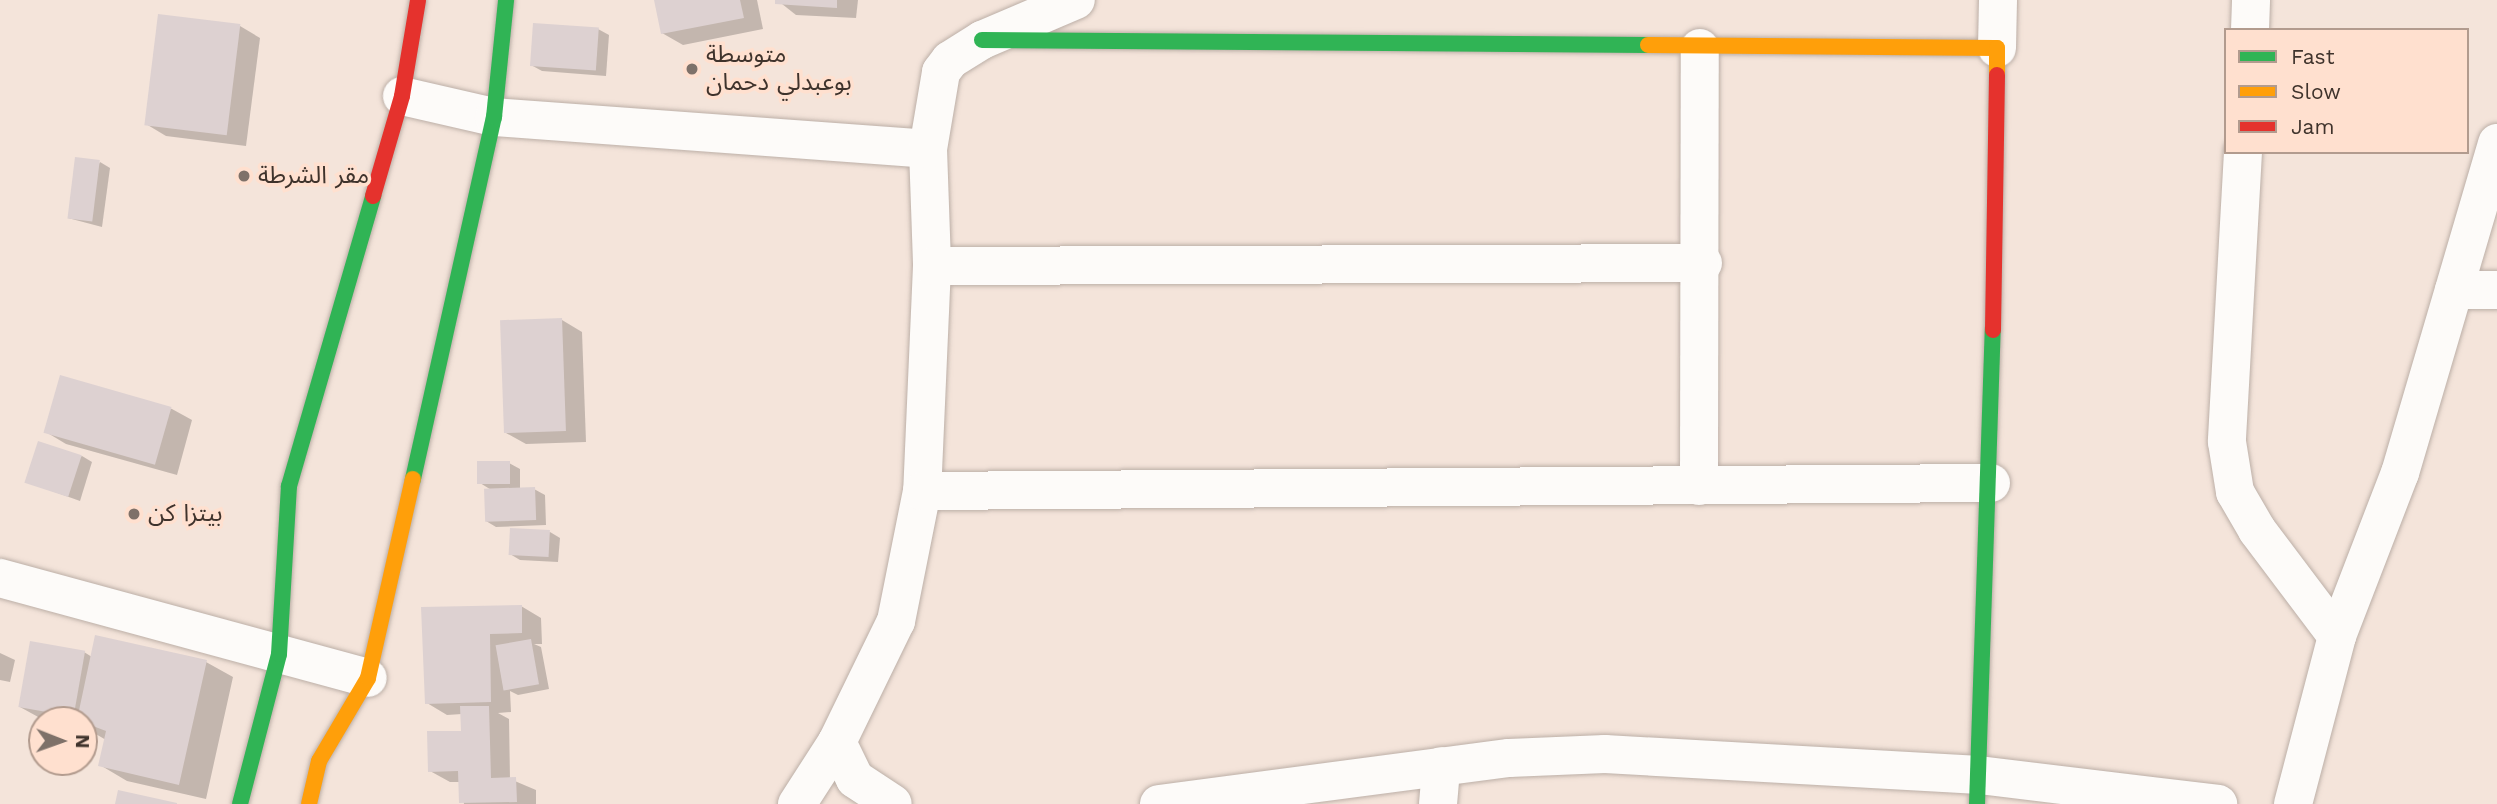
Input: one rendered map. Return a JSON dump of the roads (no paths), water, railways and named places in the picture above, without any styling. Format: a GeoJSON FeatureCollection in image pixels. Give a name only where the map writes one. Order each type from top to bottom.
{"type":"FeatureCollection","features":[{"type":"Feature","properties":{"kind":"street"},"geometry":{"type":"LineString","coordinates":[[240,804],[279,654],[289,486],[402,96],[418,0]]}},
{"type":"Feature","properties":{"kind":"street"},"geometry":{"type":"LineString","coordinates":[[309,804],[319,761],[368,678],[494,117],[506,0]]}},
{"type":"Feature","properties":{"kind":"street"},"geometry":{"type":"LineString","coordinates":[[797,804],[836,742],[897,621],[922,491],[932,266],[929,149],[941,72],[950,60],[982,40],[1076,0]]}},
{"type":"Feature","properties":{"kind":"street"},"geometry":{"type":"LineString","coordinates":[[1978,789],[1991,483],[1998,0]]}},
{"type":"Feature","properties":{"kind":"street"},"geometry":{"type":"LineString","coordinates":[[2250,28],[2251,0]]}},
{"type":"Feature","properties":{"kind":"street"},"geometry":{"type":"LineString","coordinates":[[982,40],[1700,48],[1997,48]]}},
{"type":"Feature","properties":{"kind":"street"},"geometry":{"type":"LineString","coordinates":[[1699,486],[1703,263],[1700,48]]}},
{"type":"Feature","properties":{"kind":"street"},"geometry":{"type":"LineString","coordinates":[[402,96],[494,117],[929,149]]}},
{"type":"Feature","properties":{"kind":"street"},"geometry":{"type":"LineString","coordinates":[[2293,804],[2337,636],[2400,473],[2497,143]]}},
{"type":"Feature","properties":{"kind":"street"},"geometry":{"type":"LineString","coordinates":[[2243,154],[2227,442],[2235,492],[2257,530],[2337,636]]}},
{"type":"Feature","properties":{"kind":"street"},"geometry":{"type":"LineString","coordinates":[[932,266],[1703,263]]}},
{"type":"Feature","properties":{"kind":"street"},"geometry":{"type":"LineString","coordinates":[[2454,290],[2497,290]]}},
{"type":"Feature","properties":{"kind":"street"},"geometry":{"type":"LineString","coordinates":[[922,491],[1991,483]]}},
{"type":"Feature","properties":{"kind":"street"},"geometry":{"type":"LineString","coordinates":[[0,578],[368,678]]}},
{"type":"Feature","properties":{"kind":"street"},"geometry":{"type":"LineString","coordinates":[[836,742],[855,779],[893,804]]}},
{"type":"Feature","properties":{"kind":"street"},"geometry":{"type":"LineString","coordinates":[[1159,804],[1441,766],[1605,754],[1978,789],[2218,804]]}},
{"type":"Feature","properties":{"kind":"street"},"geometry":{"type":"LineString","coordinates":[[1438,804],[1441,766]]}},
{"type":"Feature","properties":{"kind":"place","name":"متوسطة بوعبدلي دحمان"},"geometry":{"type":"Point","coordinates":[692,69]}},
{"type":"Feature","properties":{"kind":"place","name":"مقر الشرطة"},"geometry":{"type":"Point","coordinates":[244,176]}},
{"type":"Feature","properties":{"kind":"place","name":"بيتزا كن"},"geometry":{"type":"Point","coordinates":[134,514]}}]}
